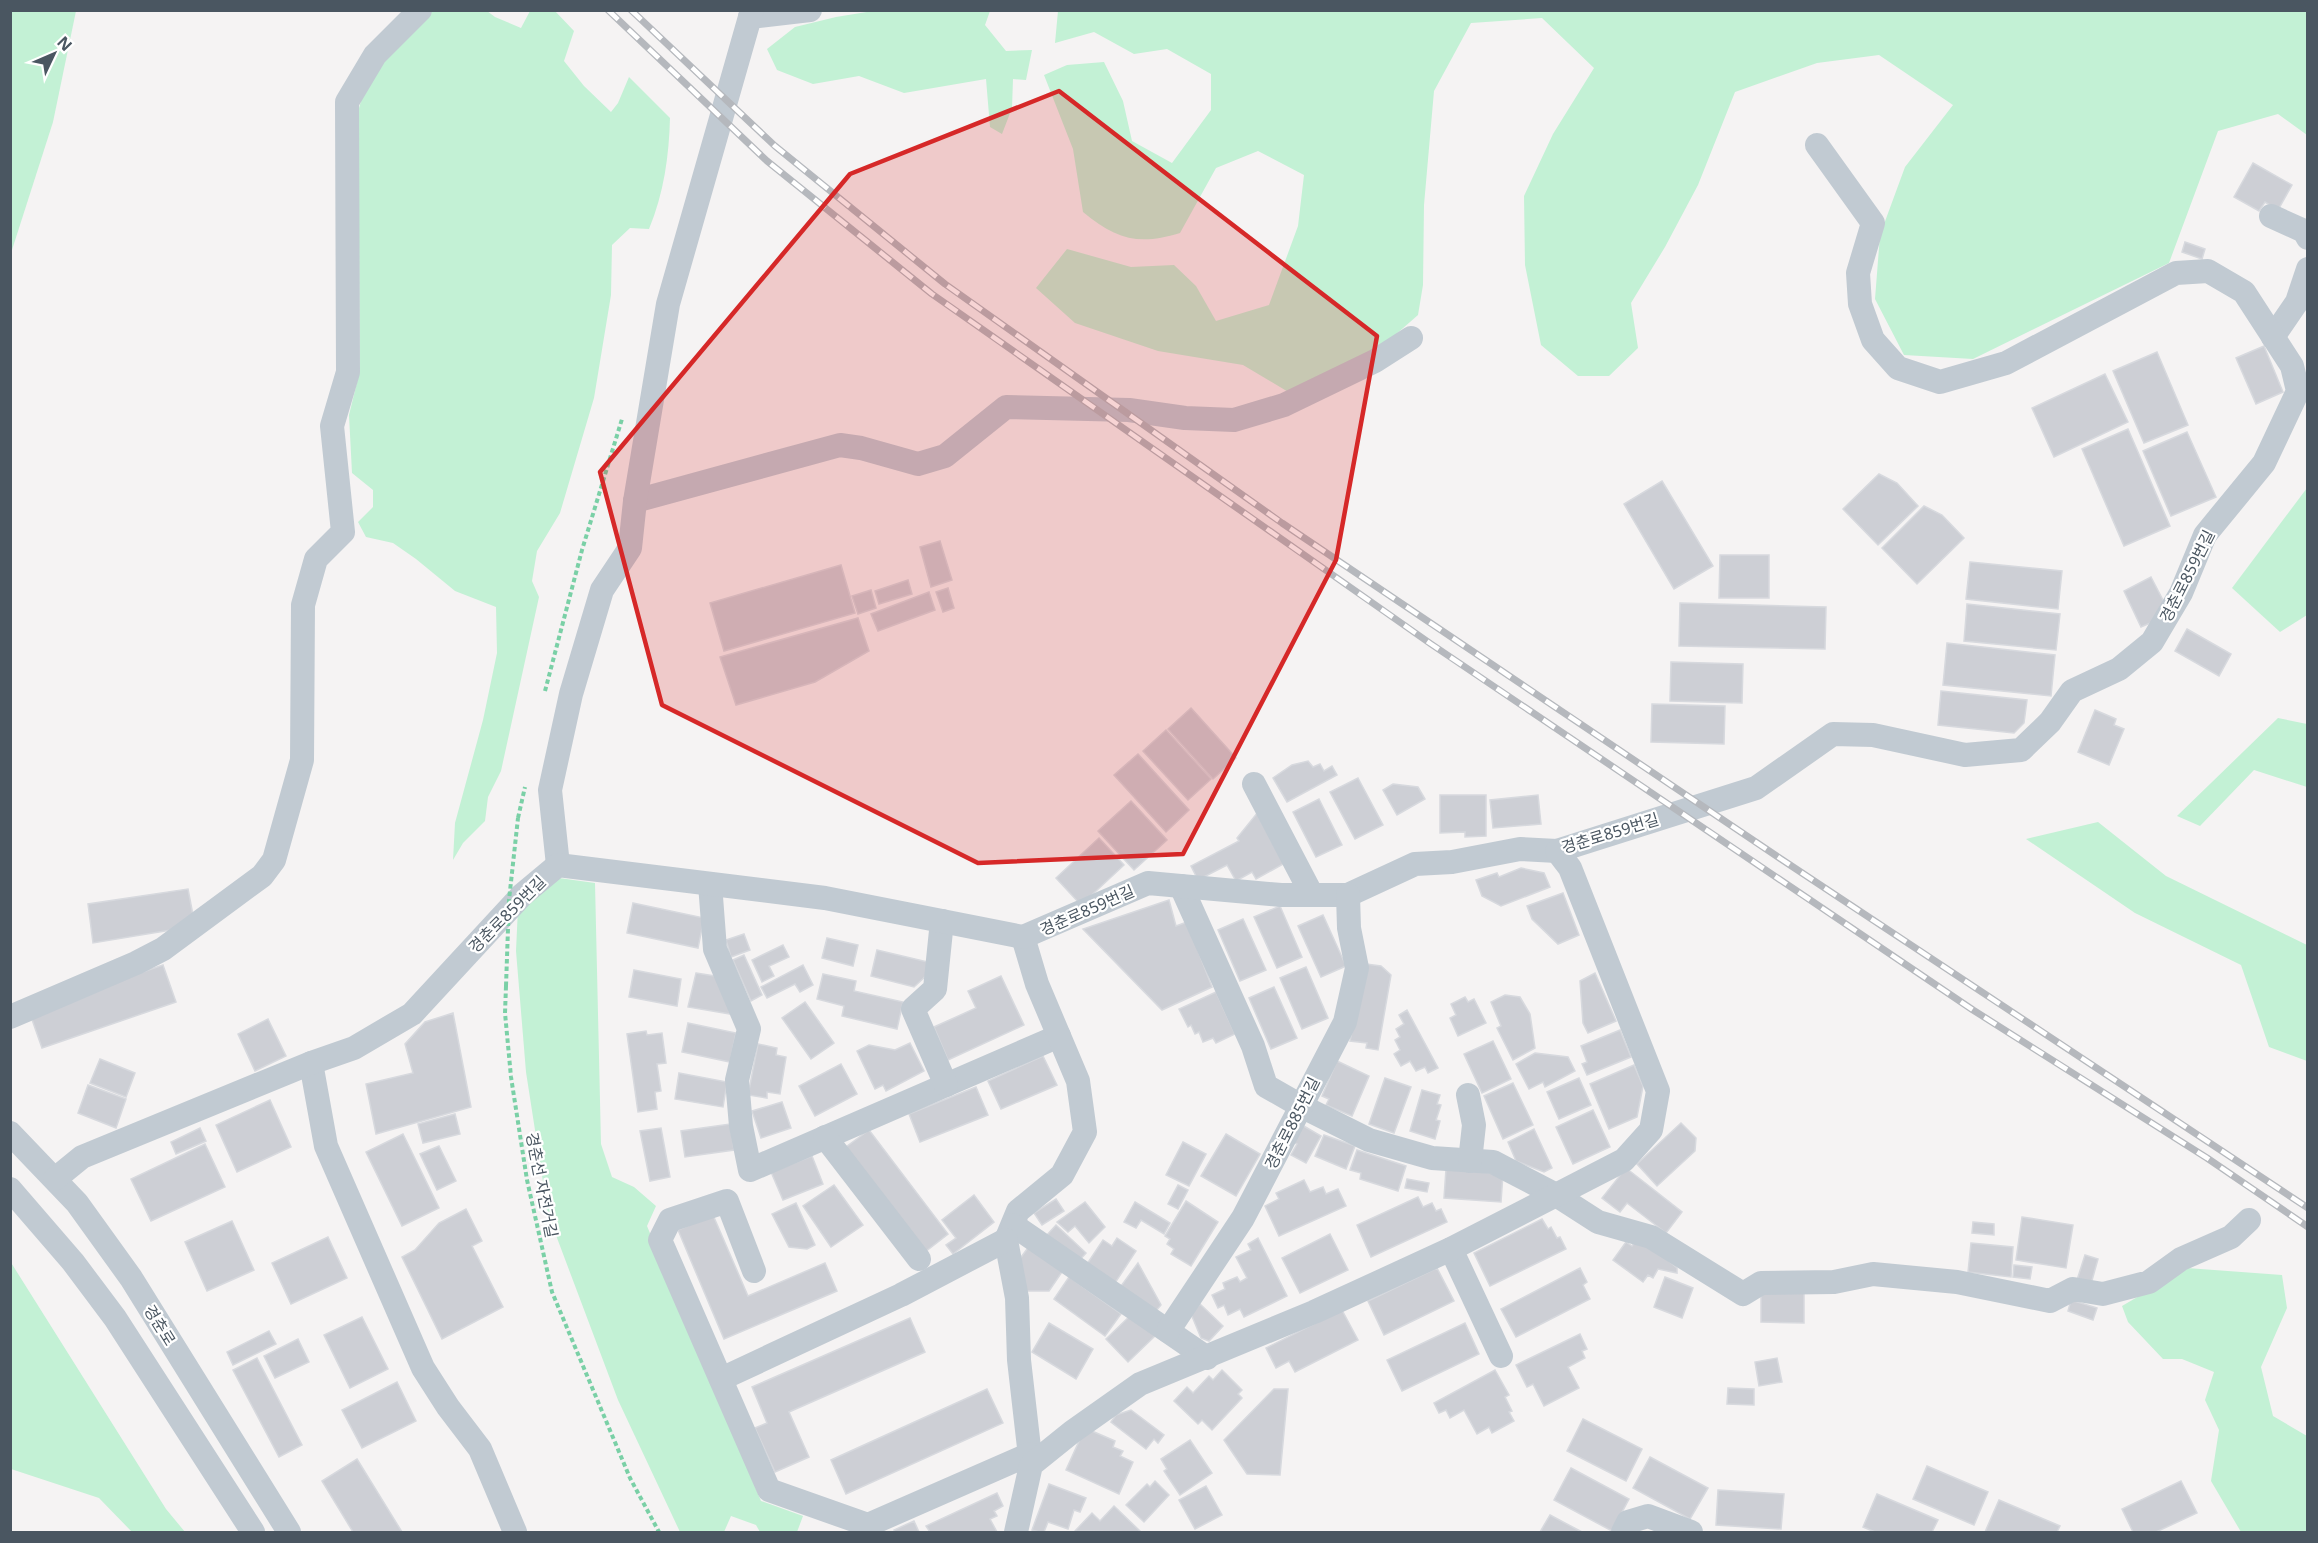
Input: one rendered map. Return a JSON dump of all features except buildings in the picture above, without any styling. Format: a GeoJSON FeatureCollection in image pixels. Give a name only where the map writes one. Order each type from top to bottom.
{"type":"FeatureCollection","features":[{"type":"Feature","properties":{"kind":"street"},"geometry":{"type":"LineString","coordinates":[[10,1017],[136,963],[163,949],[262,876],[274,860],[302,760],[303,605],[316,559],[343,532],[332,426],[348,372],[347,102],[375,56],[420,10]]}},
{"type":"Feature","properties":{"kind":"street"},"geometry":{"type":"LineString","coordinates":[[558,865],[550,790],[571,694],[602,590],[630,548],[635,501],[668,304],[751,14],[810,10]]}},
{"type":"Feature","properties":{"kind":"street","name":"경춘로859번길"},"geometry":{"type":"LineString","coordinates":[[55,1179],[82,1157],[311,1063],[354,1048],[412,1014],[522,895],[558,865],[825,898],[1023,938],[1148,883],[1281,895],[1348,895],[1415,864],[1452,862],[1520,849],[1557,851],[1756,788],[1833,734],[1874,735],[1965,755],[2021,750],[2050,722],[2072,691],[2119,669],[2152,642],[2181,593],[2205,535],[2264,463],[2298,391],[2292,366],[2244,292],[2208,271],[2176,273],[2006,363],[1940,382],[1898,368],[1873,340],[1860,304],[1858,273],[1873,223],[1817,145]]}},
{"type":"Feature","properties":{"kind":"street"},"geometry":{"type":"LineString","coordinates":[[2271,216],[2304,231],[2307,238]]}},
{"type":"Feature","properties":{"kind":"street"},"geometry":{"type":"LineString","coordinates":[[2273,337],[2297,302],[2307,268]]}},
{"type":"Feature","properties":{"kind":"street"},"geometry":{"type":"LineString","coordinates":[[635,501],[840,445],[861,448],[918,464],[945,456],[1006,407],[1129,410],[1185,418],[1234,420],[1284,405],[1375,361],[1411,338]]}},
{"type":"Feature","properties":{"kind":"street"},"geometry":{"type":"LineString","coordinates":[[1254,784],[1312,895]]}},
{"type":"Feature","properties":{"kind":"street"},"geometry":{"type":"LineString","coordinates":[[754,1271],[727,1201],[670,1220],[660,1240],[769,1490],[868,1526],[1031,1460],[1140,1384],[1314,1312],[1451,1249],[1624,1160],[1651,1130],[1658,1091],[1570,868],[1557,851]]}},
{"type":"Feature","properties":{"kind":"street"},"geometry":{"type":"LineString","coordinates":[[710,884],[715,949],[749,1029],[737,1080],[741,1126],[750,1170],[1059,1036]]}},
{"type":"Feature","properties":{"kind":"street"},"geometry":{"type":"LineString","coordinates":[[1181,886],[1253,1046],[1266,1086],[1369,1140],[1432,1158],[1493,1162],[1556,1195],[1598,1222],[1651,1236],[1743,1294],[1761,1283],[1834,1282],[1873,1274],[1957,1282],[2050,1301],[2073,1289],[2103,1294],[2149,1282],[2181,1259],[2231,1237],[2248,1220]]}},
{"type":"Feature","properties":{"kind":"street","name":"경춘로885번길"},"geometry":{"type":"LineString","coordinates":[[1168,1331],[1244,1218],[1344,1022],[1357,968],[1349,928],[1348,895]]}},
{"type":"Feature","properties":{"kind":"street"},"geometry":{"type":"LineString","coordinates":[[942,921],[934,989],[914,1009],[946,1085]]}},
{"type":"Feature","properties":{"kind":"street"},"geometry":{"type":"LineString","coordinates":[[1016,1533],[1031,1460],[1019,1360],[1017,1298],[1009,1233],[1018,1211],[1062,1175],[1085,1132],[1078,1081],[1037,984],[1023,938]]}},
{"type":"Feature","properties":{"kind":"street"},"geometry":{"type":"LineString","coordinates":[[311,1063],[326,1146],[423,1368],[448,1407],[480,1449],[515,1533]]}},
{"type":"Feature","properties":{"kind":"street"},"geometry":{"type":"LineString","coordinates":[[1468,1095],[1474,1125],[1470,1161]]}},
{"type":"Feature","properties":{"kind":"street","name":"경춘로"},"geometry":{"type":"LineString","coordinates":[[10,1133],[76,1203],[131,1278],[290,1533]]}},
{"type":"Feature","properties":{"kind":"street"},"geometry":{"type":"LineString","coordinates":[[825,1137],[919,1259]]}},
{"type":"Feature","properties":{"kind":"street","name":"경춘로"},"geometry":{"type":"LineString","coordinates":[[10,1189],[74,1262],[115,1318],[253,1533]]}},
{"type":"Feature","properties":{"kind":"street"},"geometry":{"type":"LineString","coordinates":[[1009,1233],[1168,1331],[1207,1358]]}},
{"type":"Feature","properties":{"kind":"street"},"geometry":{"type":"LineString","coordinates":[[721,1379],[901,1295],[1009,1233]]}},
{"type":"Feature","properties":{"kind":"street"},"geometry":{"type":"LineString","coordinates":[[1451,1249],[1501,1356]]}},
{"type":"Feature","properties":{"kind":"street"},"geometry":{"type":"LineString","coordinates":[[1623,1533],[1628,1522],[1648,1516],[1691,1533]]}},
{"type":"Feature","properties":{"kind":"path","name":"경춘선 자전거길"},"geometry":{"type":"LineString","coordinates":[[518,818],[509,900],[505,1013],[511,1077],[527,1180],[552,1292],[630,1478],[659,1533]]}},
{"type":"Feature","properties":{"kind":"highlighted area"},"geometry":{"type":"Polygon","coordinates":[[[1059,91],[1377,336],[1336,560],[1183,854],[978,863],[662,705],[600,472],[850,174],[1059,91]]]}},
{"type":"Feature","properties":{"kind":"green space"},"geometry":{"type":"Polygon","coordinates":[[[11,10],[76,11],[53,122],[11,253],[11,10]]]}},
{"type":"Feature","properties":{"kind":"green space"},"geometry":{"type":"Polygon","coordinates":[[[879,10],[990,11],[985,25],[1006,51],[1032,50],[1026,80],[1013,79],[1012,108],[1002,134],[990,127],[986,79],[904,93],[859,76],[813,84],[777,70],[767,49],[795,27],[879,10]]]}},
{"type":"Feature","properties":{"kind":"green space"},"geometry":{"type":"Polygon","coordinates":[[[429,11],[487,11],[521,28],[530,11],[555,11],[574,31],[564,61],[584,86],[611,112],[618,103],[629,77],[670,118],[665,174],[649,229],[630,228],[612,245],[611,295],[594,398],[560,513],[537,551],[532,581],[539,597],[501,771],[488,797],[485,821],[463,843],[453,860],[455,823],[483,720],[497,653],[496,607],[455,591],[393,543],[366,537],[358,522],[373,507],[373,490],[352,473],[349,415],[360,370],[358,112],[367,78],[429,11]]]}},
{"type":"Feature","properties":{"kind":"green space"},"geometry":{"type":"Polygon","coordinates":[[[1058,11],[2307,11],[2307,135],[2278,114],[2218,131],[2169,263],[1973,359],[1904,355],[1875,299],[1880,235],[1905,167],[1953,105],[1879,55],[1817,63],[1735,92],[1698,185],[1665,247],[1631,303],[1638,348],[1609,376],[1578,376],[1541,345],[1525,265],[1524,196],[1553,134],[1594,68],[1542,18],[1471,23],[1434,91],[1424,205],[1423,285],[1418,315],[1394,336],[1341,369],[1290,393],[1243,365],[1158,351],[1075,323],[1036,288],[1067,249],[1131,267],[1174,265],[1196,286],[1216,321],[1269,305],[1298,226],[1304,175],[1258,151],[1216,168],[1180,233],[1152,239],[1128,238],[1095,221],[1083,212],[1073,149],[1044,75],[1067,65],[1104,62],[1123,101],[1132,141],[1172,163],[1211,110],[1211,74],[1167,49],[1134,54],[1094,32],[1055,43],[1058,11]]]}},
{"type":"Feature","properties":{"kind":"green space"},"geometry":{"type":"Polygon","coordinates":[[[2307,488],[2307,615],[2280,632],[2232,588],[2307,488]]]}},
{"type":"Feature","properties":{"kind":"green space"},"geometry":{"type":"Polygon","coordinates":[[[2278,718],[2307,724],[2307,787],[2254,770],[2200,826],[2177,816],[2278,718]]]}},
{"type":"Feature","properties":{"kind":"green space"},"geometry":{"type":"Polygon","coordinates":[[[2098,822],[2166,876],[2307,945],[2307,1061],[2269,1047],[2241,965],[2135,913],[2026,839],[2098,822]]]}},
{"type":"Feature","properties":{"kind":"green space"},"geometry":{"type":"Polygon","coordinates":[[[559,878],[595,883],[601,1144],[612,1177],[634,1187],[656,1206],[647,1226],[761,1501],[803,1516],[797,1532],[760,1532],[756,1525],[731,1516],[724,1532],[680,1532],[618,1400],[548,1214],[526,1072],[516,951],[518,908],[559,878]]]}},
{"type":"Feature","properties":{"kind":"green space"},"geometry":{"type":"Polygon","coordinates":[[[10,1261],[166,1509],[185,1532],[132,1532],[99,1498],[11,1469],[10,1261]]]}},
{"type":"Feature","properties":{"kind":"green space"},"geometry":{"type":"Polygon","coordinates":[[[2187,1268],[2282,1275],[2287,1308],[2261,1367],[2273,1416],[2307,1436],[2307,1532],[2241,1532],[2211,1481],[2219,1430],[2205,1400],[2214,1372],[2182,1359],[2163,1359],[2128,1322],[2122,1306],[2187,1268]]]}},
{"type":"Feature","properties":{"kind":"railway"},"geometry":{"type":"LineString","coordinates":[[608,10],[767,161],[932,294],[1431,644],[1973,1010],[2207,1158],[2308,1227]]}},
{"type":"Feature","properties":{"kind":"railway"},"geometry":{"type":"LineString","coordinates":[[631,10],[775,146],[945,284],[1282,523],[1781,859],[2308,1208]]}}]}
